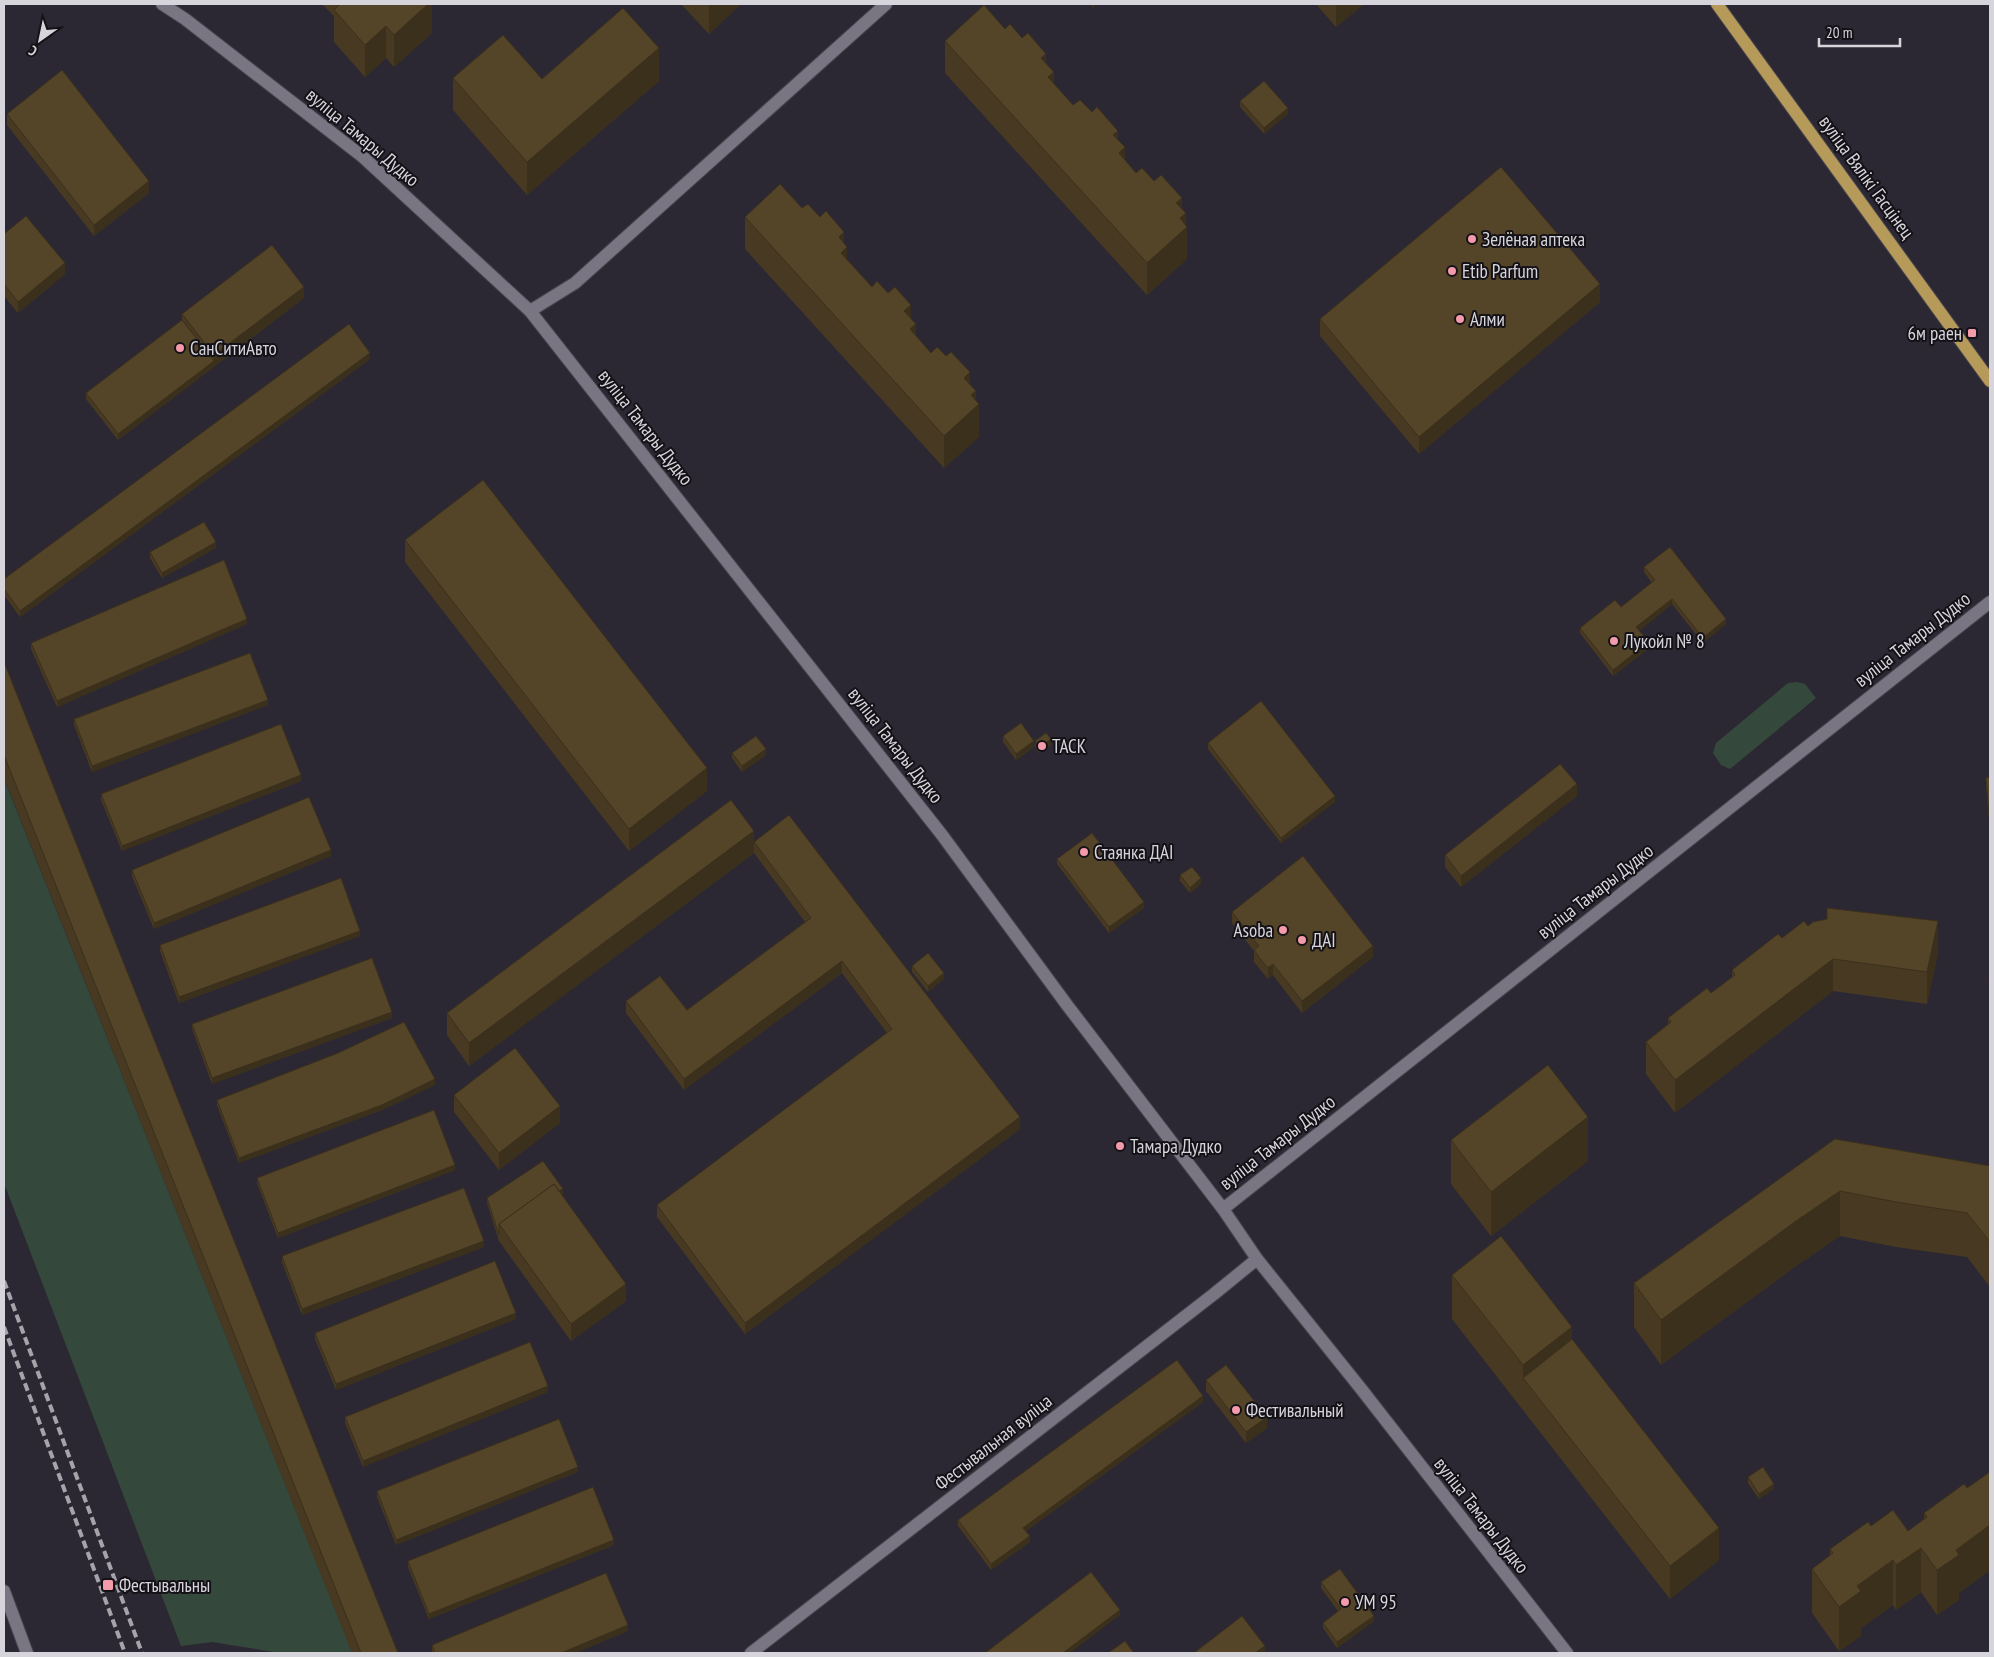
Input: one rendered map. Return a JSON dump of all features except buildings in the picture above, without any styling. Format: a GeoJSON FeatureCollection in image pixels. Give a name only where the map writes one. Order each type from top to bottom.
{"type":"FeatureCollection","features":[{"type":"Feature","properties":{"kind":"main road","name":"вуліца Вялікі Гасцінец"},"geometry":{"type":"LineString","coordinates":[[1717,4],[1989,377]]}},
{"type":"Feature","properties":{"kind":"street","name":"вуліца Тамары Дудко"},"geometry":{"type":"LineString","coordinates":[[162,4],[186,19],[363,157],[530,311],[942,835],[1072,1013],[1222,1210],[1256,1259],[1362,1390],[1567,1653]]}},
{"type":"Feature","properties":{"kind":"street"},"geometry":{"type":"LineString","coordinates":[[530,311],[575,283],[886,4]]}},
{"type":"Feature","properties":{"kind":"street","name":"вуліца Тамары Дудко"},"geometry":{"type":"LineString","coordinates":[[1222,1210],[1990,602]]}},
{"type":"Feature","properties":{"kind":"street","name":"Фестывальная вуліца"},"geometry":{"type":"LineString","coordinates":[[751,1653],[1214,1294],[1256,1259]]}},
{"type":"Feature","properties":{"kind":"street"},"geometry":{"type":"LineString","coordinates":[[4,1591],[27,1653]]}},
{"type":"Feature","properties":{"kind":"green space"},"geometry":{"type":"Polygon","coordinates":[[[1797,682],[1805,684],[1816,698],[1730,769],[1721,765],[1713,753],[1716,743],[1788,683],[1797,682]]]}},
{"type":"Feature","properties":{"kind":"green space"},"geometry":{"type":"Polygon","coordinates":[[[4,779],[352,1652],[350,1653],[280,1653],[212,1642],[181,1646],[4,1183],[4,779]]]}},
{"type":"Feature","properties":{"kind":"railway"},"geometry":{"type":"LineString","coordinates":[[4,1281],[142,1653]]}},
{"type":"Feature","properties":{"kind":"railway"},"geometry":{"type":"LineString","coordinates":[[4,1327],[125,1653]]}},
{"type":"Feature","properties":{"kind":"place","name":"Зелёная аптека"},"geometry":{"type":"Point","coordinates":[1472,239]}},
{"type":"Feature","properties":{"kind":"place","name":"Etib Parfum"},"geometry":{"type":"Point","coordinates":[1452,271]}},
{"type":"Feature","properties":{"kind":"place","name":"Алми"},"geometry":{"type":"Point","coordinates":[1460,319]}},
{"type":"Feature","properties":{"kind":"place","name":"6м раен"},"geometry":{"type":"Point","coordinates":[1972,333]}},
{"type":"Feature","properties":{"kind":"place","name":"СанСитиАвто"},"geometry":{"type":"Point","coordinates":[180,348]}},
{"type":"Feature","properties":{"kind":"place","name":"Лукойл № 8"},"geometry":{"type":"Point","coordinates":[1614,641]}},
{"type":"Feature","properties":{"kind":"place","name":"ТАСК"},"geometry":{"type":"Point","coordinates":[1042,746]}},
{"type":"Feature","properties":{"kind":"place","name":"Стаянка ДАІ"},"geometry":{"type":"Point","coordinates":[1084,852]}},
{"type":"Feature","properties":{"kind":"place","name":"Asoba"},"geometry":{"type":"Point","coordinates":[1283,930]}},
{"type":"Feature","properties":{"kind":"place","name":"ДАІ"},"geometry":{"type":"Point","coordinates":[1302,940]}},
{"type":"Feature","properties":{"kind":"place","name":"Тамара Дудко"},"geometry":{"type":"Point","coordinates":[1120,1146]}},
{"type":"Feature","properties":{"kind":"place","name":"Фестивальный"},"geometry":{"type":"Point","coordinates":[1236,1410]}},
{"type":"Feature","properties":{"kind":"place","name":"Фестывальны"},"geometry":{"type":"Point","coordinates":[108,1585]}},
{"type":"Feature","properties":{"kind":"place","name":"УМ 95"},"geometry":{"type":"Point","coordinates":[1345,1602]}}]}
